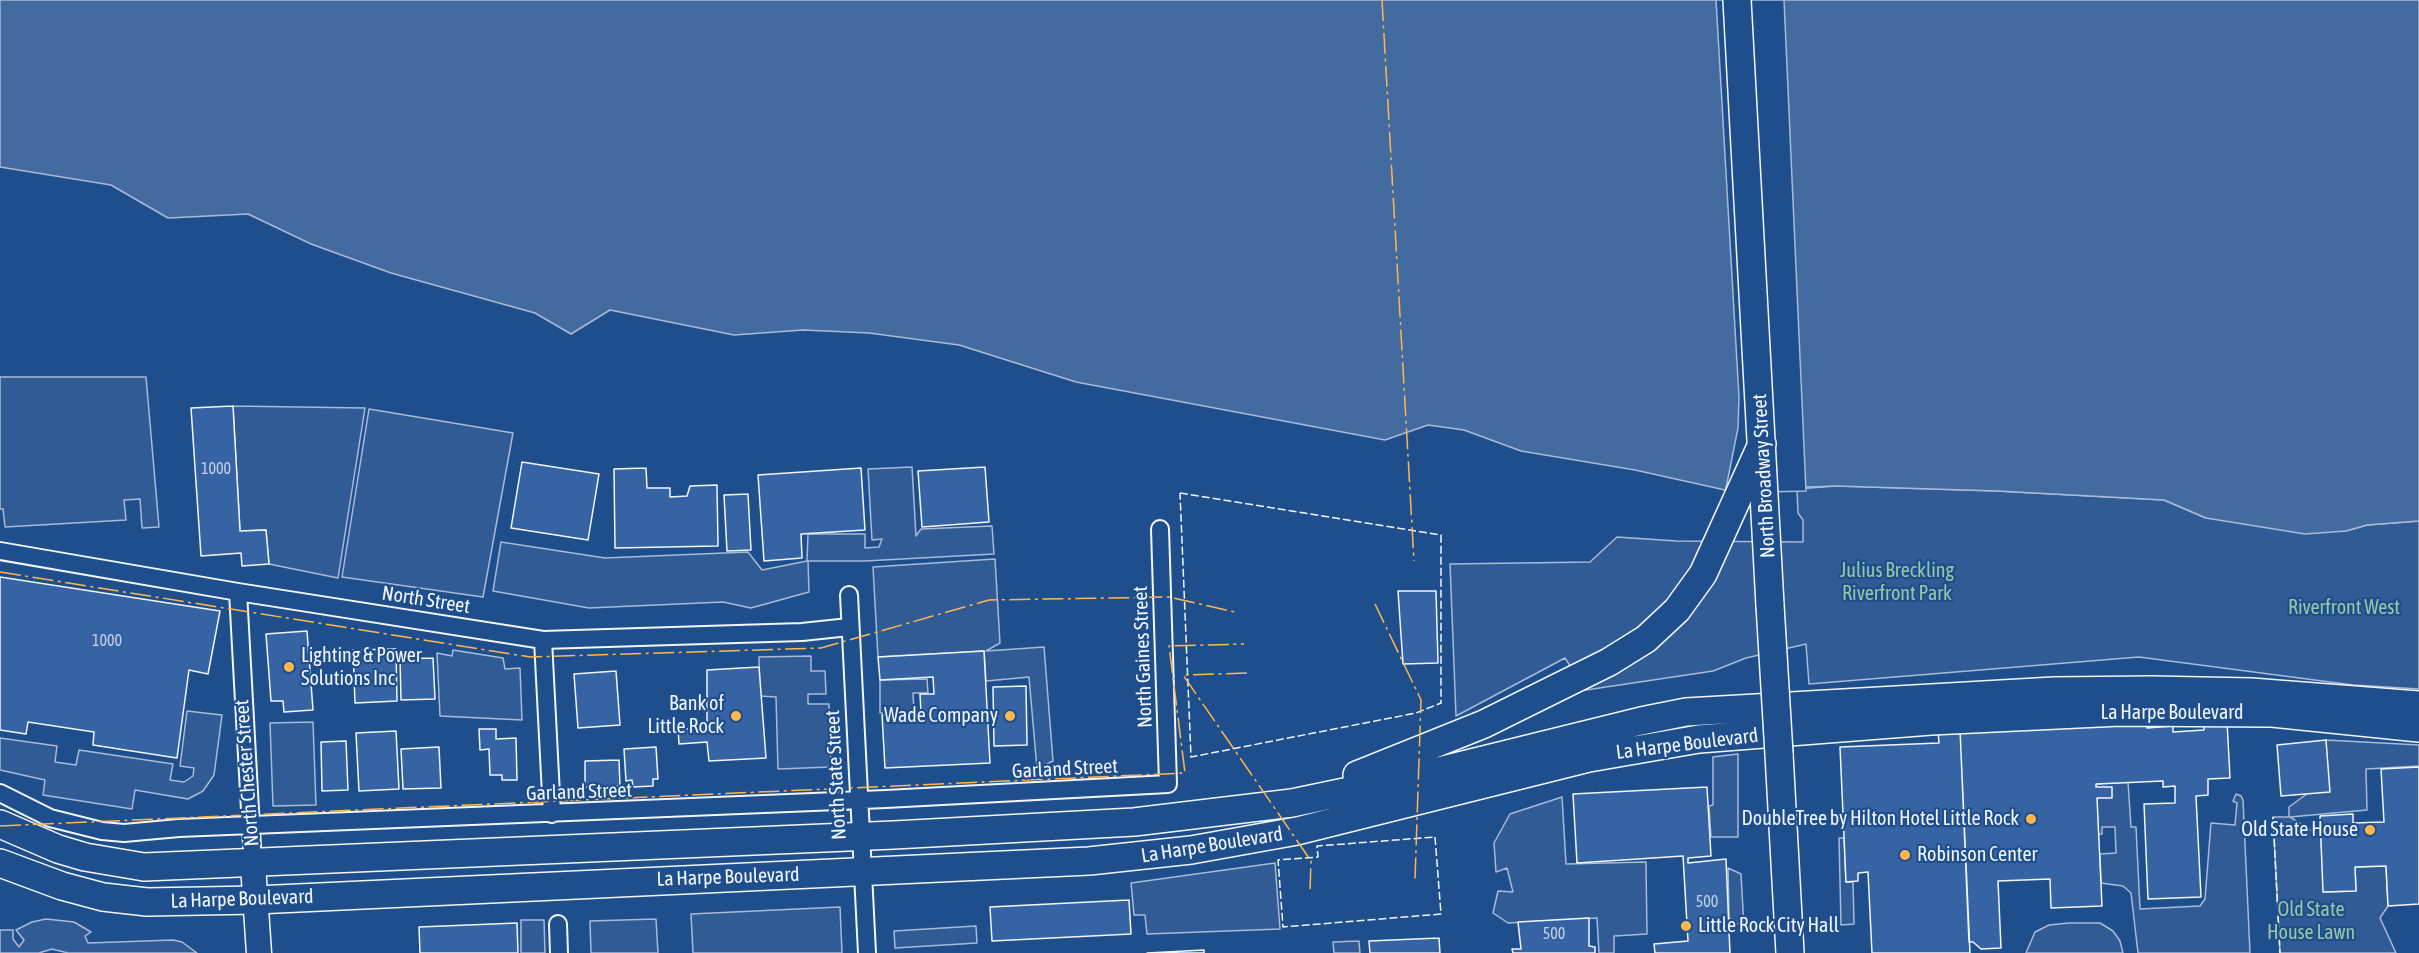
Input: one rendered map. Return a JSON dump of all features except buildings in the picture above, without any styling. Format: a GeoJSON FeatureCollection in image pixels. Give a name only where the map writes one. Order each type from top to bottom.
{"type":"FeatureCollection","features":[{"type":"Feature","properties":{"kind":"main road","name":"North Broadway Street"},"geometry":{"type":"LineString","coordinates":[[1737,0],[1790,953]]}},
{"type":"Feature","properties":{"kind":"main road"},"geometry":{"type":"LineString","coordinates":[[1089,825],[1371,771],[1526,704],[1609,662],[1646,639],[1677,610],[1703,574],[1762,444]]}},
{"type":"Feature","properties":{"kind":"main road","name":"La Harpe Boulevard"},"geometry":{"type":"LineString","coordinates":[[0,824],[58,849],[112,863],[144,867],[254,865],[538,849],[1089,825],[1215,814],[1292,803],[1402,780],[1686,712],[2054,691],[2141,690],[2251,692],[2419,705]]}},
{"type":"Feature","properties":{"kind":"main road","name":"La Harpe Boulevard"},"geometry":{"type":"LineString","coordinates":[[0,863],[62,886],[104,897],[147,902],[256,900],[1089,861],[1203,848],[1297,831],[1589,758],[1699,739],[1931,721],[2120,712],[2272,713],[2419,728]]}},
{"type":"Feature","properties":{"kind":"main road","name":"North Chester Street"},"geometry":{"type":"LineString","coordinates":[[254,865],[259,953]]}},
{"type":"Feature","properties":{"kind":"street","name":"North Gaines Street"},"geometry":{"type":"LineString","coordinates":[[1160,529],[1168,784]]}},
{"type":"Feature","properties":{"kind":"street","name":"North Street"},"geometry":{"type":"LineString","coordinates":[[0,551],[238,592],[543,640],[792,632],[849,627]]}},
{"type":"Feature","properties":{"kind":"street","name":"North Chester Street"},"geometry":{"type":"LineString","coordinates":[[238,592],[249,826],[254,865]]}},
{"type":"Feature","properties":{"kind":"street","name":"North State Street"},"geometry":{"type":"LineString","coordinates":[[849,595],[867,953]]}},
{"type":"Feature","properties":{"kind":"street"},"geometry":{"type":"LineString","coordinates":[[543,640],[552,814]]}},
{"type":"Feature","properties":{"kind":"street","name":"Garland Street"},"geometry":{"type":"LineString","coordinates":[[0,794],[50,818],[102,831],[124,833],[858,801],[1168,784]]}},
{"type":"Feature","properties":{"kind":"street"},"geometry":{"type":"LineString","coordinates":[[558,924],[559,953]]}},
{"type":"Feature","properties":{"kind":"shaded area"},"geometry":{"type":"Polygon","coordinates":[[[0,0],[2419,0],[2419,521],[2367,525],[2346,531],[2305,534],[2206,518],[2164,500],[1997,491],[1836,486],[1725,490],[1635,470],[1521,451],[1464,430],[1428,425],[1385,440],[1076,382],[959,345],[869,333],[803,330],[734,335],[610,310],[571,334],[535,313],[391,273],[311,244],[248,214],[168,218],[111,185],[0,167],[0,0]]]}},
{"type":"Feature","properties":{"kind":"shaded area"},"geometry":{"type":"Polygon","coordinates":[[[0,377],[146,377],[159,527],[142,528],[140,499],[124,500],[126,520],[5,527],[3,509],[0,509],[0,377]]]}},
{"type":"Feature","properties":{"kind":"shaded area"},"geometry":{"type":"Polygon","coordinates":[[[233,406],[365,408],[338,578],[269,564],[266,530],[240,531],[233,406]]]}},
{"type":"Feature","properties":{"kind":"shaded area"},"geometry":{"type":"Polygon","coordinates":[[[369,409],[513,433],[483,597],[342,577],[369,409]]]}},
{"type":"Feature","properties":{"kind":"shaded area"},"geometry":{"type":"Polygon","coordinates":[[[912,467],[916,536],[921,529],[992,526],[994,554],[865,561],[808,561],[809,592],[751,608],[723,602],[589,608],[493,591],[501,542],[605,558],[748,552],[762,570],[807,561],[808,534],[865,534],[865,548],[879,547],[882,539],[872,540],[868,469],[912,467]]]}},
{"type":"Feature","properties":{"kind":"shaded area","name":"Julius Breckling Riverfront Park"},"geometry":{"type":"Polygon","coordinates":[[[1836,486],[1997,491],[2164,500],[2206,518],[2346,531],[2367,525],[2419,521],[2419,689],[2353,685],[2139,657],[1809,684],[1806,644],[1746,658],[1713,671],[1586,690],[1565,658],[1456,716],[1450,564],[1590,562],[1617,537],[1677,541],[1803,542],[1803,520],[1798,513],[1797,489],[1836,486]]]}},
{"type":"Feature","properties":{"kind":"shaded area"},"geometry":{"type":"Polygon","coordinates":[[[995,559],[1000,643],[986,651],[1044,647],[1053,761],[1037,769],[1029,677],[986,681],[984,651],[878,657],[873,567],[995,559]]]}},
{"type":"Feature","properties":{"kind":"shaded area"},"geometry":{"type":"Polygon","coordinates":[[[453,650],[503,658],[505,669],[520,668],[522,720],[440,716],[437,653],[452,656],[453,650]]]}},
{"type":"Feature","properties":{"kind":"shaded area"},"geometry":{"type":"Polygon","coordinates":[[[811,656],[811,671],[825,671],[826,694],[808,694],[808,704],[829,704],[831,767],[778,769],[776,697],[760,696],[759,657],[811,656]]]}},
{"type":"Feature","properties":{"kind":"shaded area"},"geometry":{"type":"Polygon","coordinates":[[[927,679],[928,693],[913,693],[914,713],[880,713],[880,680],[927,679]]]}},
{"type":"Feature","properties":{"kind":"shaded area"},"geometry":{"type":"Polygon","coordinates":[[[187,711],[222,715],[214,775],[203,791],[188,799],[135,790],[132,809],[43,795],[45,780],[0,770],[0,738],[57,746],[55,762],[76,765],[79,750],[173,764],[170,780],[184,782],[193,776],[194,768],[180,766],[187,711]]]}},
{"type":"Feature","properties":{"kind":"shaded area"},"geometry":{"type":"Polygon","coordinates":[[[313,722],[316,805],[273,806],[270,723],[313,722]]]}},
{"type":"Feature","properties":{"kind":"shaded area","name":"Old State House Lawn"},"geometry":{"type":"Polygon","coordinates":[[[2326,740],[2419,745],[2419,766],[2366,769],[2367,810],[2290,817],[2321,837],[2324,892],[2356,891],[2355,867],[2386,866],[2388,906],[2380,918],[2396,953],[2280,953],[2273,817],[2289,817],[2289,807],[2308,793],[2326,740]]]}},
{"type":"Feature","properties":{"kind":"shaded area"},"geometry":{"type":"Polygon","coordinates":[[[1738,754],[1738,837],[1711,837],[1709,806],[1713,805],[1713,757],[1738,754]]]}},
{"type":"Feature","properties":{"kind":"shaded area"},"geometry":{"type":"Polygon","coordinates":[[[2128,782],[2131,827],[2136,827],[2140,909],[2200,906],[2205,899],[2211,823],[2235,825],[2237,803],[2233,801],[2236,794],[2241,796],[2250,953],[2138,953],[2131,893],[2123,886],[2101,883],[2100,854],[2116,853],[2115,827],[2102,827],[2102,834],[2098,834],[2096,784],[2128,782]]]}},
{"type":"Feature","properties":{"kind":"shaded area"},"geometry":{"type":"Polygon","coordinates":[[[1562,797],[1566,864],[1646,862],[1647,934],[1614,936],[1614,953],[1599,953],[1597,918],[1508,923],[1493,913],[1498,891],[1513,892],[1507,868],[1496,872],[1494,843],[1510,814],[1562,797]]]}},
{"type":"Feature","properties":{"kind":"shaded area"},"geometry":{"type":"Polygon","coordinates":[[[1839,838],[1844,838],[1846,882],[1853,882],[1854,924],[1841,925],[1839,838]]]}},
{"type":"Feature","properties":{"kind":"shaded area"},"geometry":{"type":"Polygon","coordinates":[[[1275,863],[1280,929],[1147,934],[1145,915],[1134,915],[1131,883],[1275,863]]]}},
{"type":"Feature","properties":{"kind":"shaded area"},"geometry":{"type":"Polygon","coordinates":[[[1728,868],[1741,874],[1744,928],[1729,918],[1728,868]]]}},
{"type":"Feature","properties":{"kind":"shaded area"},"geometry":{"type":"Polygon","coordinates":[[[840,907],[842,953],[693,953],[691,914],[840,907]]]}},
{"type":"Feature","properties":{"kind":"shaded area"},"geometry":{"type":"Polygon","coordinates":[[[46,919],[74,922],[91,932],[85,936],[88,943],[173,940],[182,942],[197,953],[68,953],[52,949],[39,953],[0,953],[0,930],[13,930],[13,939],[19,947],[24,940],[16,930],[32,922],[46,919]]]}},
{"type":"Feature","properties":{"kind":"shaded area"},"geometry":{"type":"Polygon","coordinates":[[[656,919],[658,953],[591,953],[590,921],[656,919]]]}},
{"type":"Feature","properties":{"kind":"shaded area"},"geometry":{"type":"Polygon","coordinates":[[[521,920],[544,920],[545,953],[521,953],[521,920]]]}},
{"type":"Feature","properties":{"kind":"shaded area"},"geometry":{"type":"Polygon","coordinates":[[[2100,923],[2113,931],[2120,941],[2123,953],[2026,953],[2035,932],[2049,925],[2100,923]]]}},
{"type":"Feature","properties":{"kind":"shaded area"},"geometry":{"type":"Polygon","coordinates":[[[976,926],[977,943],[895,948],[894,931],[976,926]]]}},
{"type":"Feature","properties":{"kind":"shaded area"},"geometry":{"type":"Polygon","coordinates":[[[1359,941],[1360,953],[1334,953],[1333,942],[1359,941]]]}},
{"type":"Feature","properties":{"kind":"pier"},"geometry":{"type":"Polygon","coordinates":[[[1716,0],[1784,0],[1806,491],[1725,493],[1738,428],[1739,397],[1716,0]]]}},
{"type":"Feature","properties":{"kind":"fence"},"geometry":{"type":"LineString","coordinates":[[1180,493],[1441,535],[1441,703],[1416,713],[1191,757],[1180,493]]}},
{"type":"Feature","properties":{"kind":"fence"},"geometry":{"type":"LineString","coordinates":[[2273,817],[2280,953]]}},
{"type":"Feature","properties":{"kind":"fence"},"geometry":{"type":"LineString","coordinates":[[1435,837],[1441,914],[1283,927],[1278,860],[1318,857],[1317,846],[1435,837]]}},
{"type":"Feature","properties":{"kind":"power"},"geometry":{"type":"LineString","coordinates":[[1382,0],[1414,561]]}},
{"type":"Feature","properties":{"kind":"power"},"geometry":{"type":"LineString","coordinates":[[0,572],[530,657],[821,648],[989,600],[1169,597],[1235,612]]}},
{"type":"Feature","properties":{"kind":"power"},"geometry":{"type":"LineString","coordinates":[[1375,604],[1421,700],[1415,880]]}},
{"type":"Feature","properties":{"kind":"power"},"geometry":{"type":"LineString","coordinates":[[0,826],[1185,773],[1169,646],[1244,644]]}},
{"type":"Feature","properties":{"kind":"power"},"geometry":{"type":"LineString","coordinates":[[1247,673],[1183,675],[1311,861],[1310,891]]}},
{"type":"Feature","properties":{"kind":"place","name":"Lighting & Power Solutions Inc"},"geometry":{"type":"Point","coordinates":[289,667]}},
{"type":"Feature","properties":{"kind":"place","name":"Bank of Little Rock"},"geometry":{"type":"Point","coordinates":[736,716]}},
{"type":"Feature","properties":{"kind":"place","name":"Wade Company"},"geometry":{"type":"Point","coordinates":[1010,716]}},
{"type":"Feature","properties":{"kind":"place","name":"DoubleTree by Hilton Hotel Little Rock"},"geometry":{"type":"Point","coordinates":[2031,819]}},
{"type":"Feature","properties":{"kind":"place","name":"Old State House"},"geometry":{"type":"Point","coordinates":[2370,830]}},
{"type":"Feature","properties":{"kind":"place","name":"Robinson Center"},"geometry":{"type":"Point","coordinates":[1905,855]}},
{"type":"Feature","properties":{"kind":"place","name":"Little Rock City Hall"},"geometry":{"type":"Point","coordinates":[1686,926]}},
{"type":"Feature","properties":{"kind":"park label","name":"Riverfront West"},"geometry":{"type":"Point","coordinates":[2344,608]}}]}
